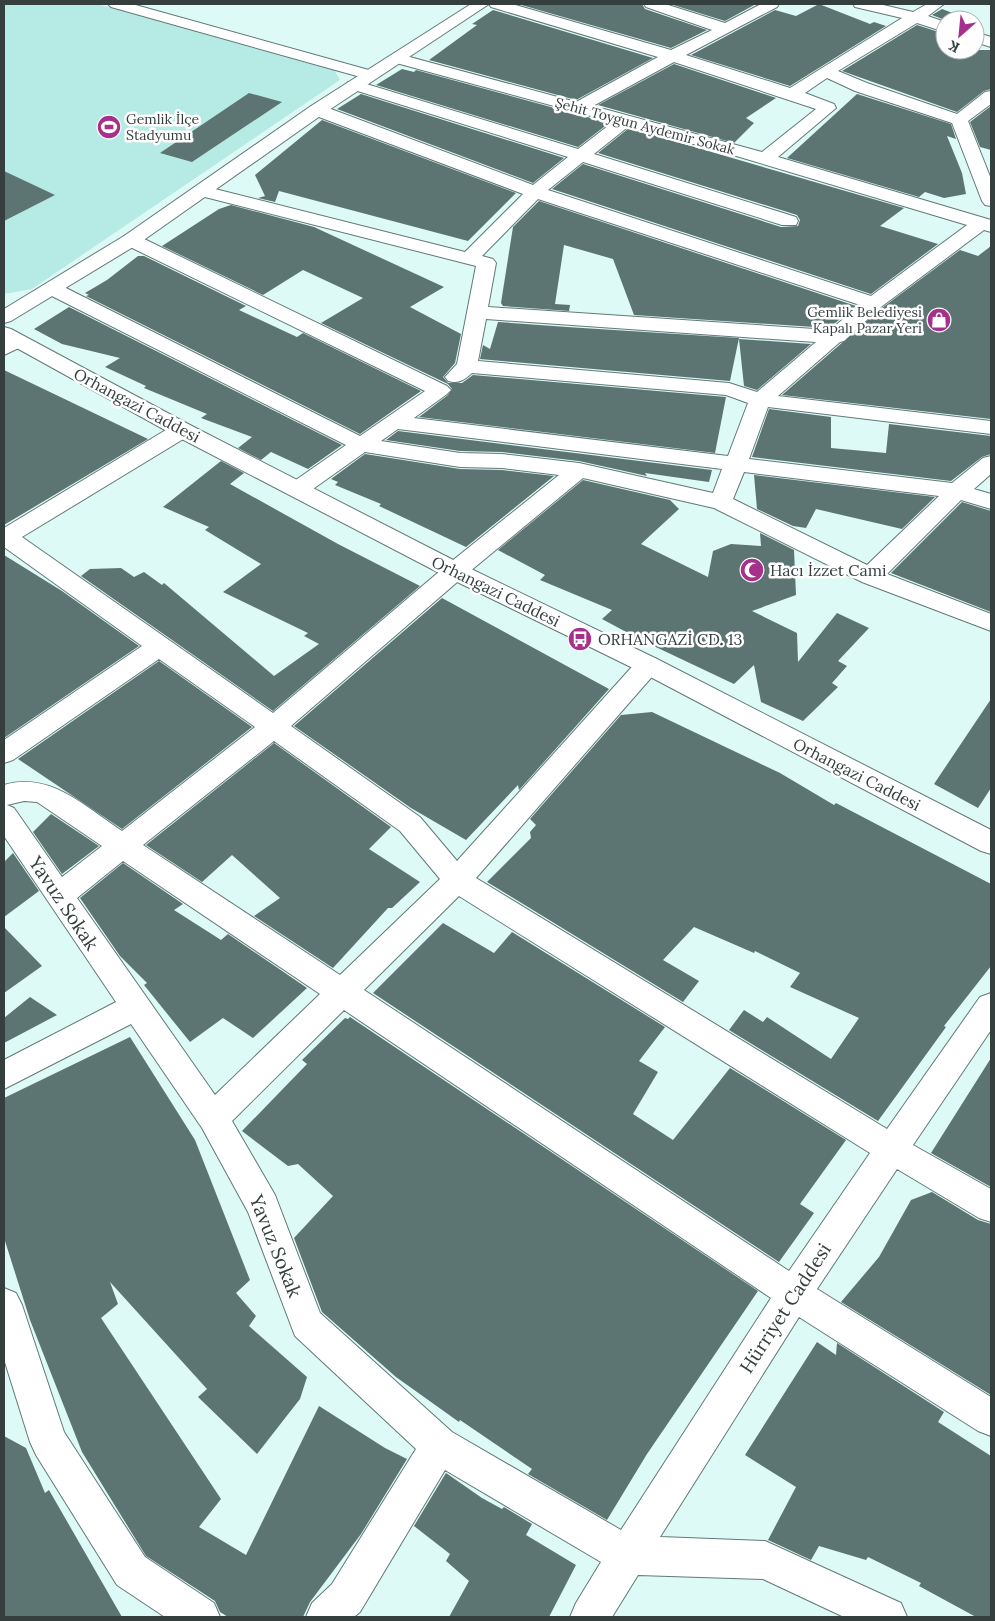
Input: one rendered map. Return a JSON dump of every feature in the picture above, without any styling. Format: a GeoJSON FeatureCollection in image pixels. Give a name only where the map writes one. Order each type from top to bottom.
{"type":"FeatureCollection","features":[{"type":"Feature","properties":{"kind":"street"},"geometry":{"type":"LineString","coordinates":[[116,4],[370,75]]}},
{"type":"Feature","properties":{"kind":"street"},"geometry":{"type":"LineString","coordinates":[[4,317],[131,240],[354,85],[481,4]]}},
{"type":"Feature","properties":{"kind":"street"},"geometry":{"type":"LineString","coordinates":[[496,4],[672,56],[792,94],[828,108]]}},
{"type":"Feature","properties":{"kind":"street"},"geometry":{"type":"LineString","coordinates":[[651,4],[726,29]]}},
{"type":"Feature","properties":{"kind":"street"},"geometry":{"type":"LineString","coordinates":[[577,108],[772,4]]}},
{"type":"Feature","properties":{"kind":"street"},"geometry":{"type":"LineString","coordinates":[[860,4],[935,23]]}},
{"type":"Feature","properties":{"kind":"street"},"geometry":{"type":"LineString","coordinates":[[792,94],[937,4]]}},
{"type":"Feature","properties":{"kind":"street","name":"Şehit Toygun Aydemir Sokak"},"geometry":{"type":"LineString","coordinates":[[395,58],[626,120],[986,225]]}},
{"type":"Feature","properties":{"kind":"street"},"geometry":{"type":"LineString","coordinates":[[826,72],[861,87],[959,120],[991,201]]}},
{"type":"Feature","properties":{"kind":"street"},"geometry":{"type":"LineString","coordinates":[[354,85],[789,221]]}},
{"type":"Feature","properties":{"kind":"street"},"geometry":{"type":"LineString","coordinates":[[764,159],[828,108],[861,87]]}},
{"type":"Feature","properties":{"kind":"street"},"geometry":{"type":"LineString","coordinates":[[959,120],[989,100]]}},
{"type":"Feature","properties":{"kind":"street"},"geometry":{"type":"LineString","coordinates":[[317,110],[536,192],[874,303]]}},
{"type":"Feature","properties":{"kind":"street"},"geometry":{"type":"LineString","coordinates":[[469,259],[536,192],[626,120]]}},
{"type":"Feature","properties":{"kind":"street"},"geometry":{"type":"LineString","coordinates":[[203,191],[486,263],[467,366],[440,390],[298,489]]}},
{"type":"Feature","properties":{"kind":"street"},"geometry":{"type":"LineString","coordinates":[[721,502],[760,400],[837,337],[874,303],[986,225]]}},
{"type":"Feature","properties":{"kind":"street"},"geometry":{"type":"LineString","coordinates":[[131,240],[440,390]]}},
{"type":"Feature","properties":{"kind":"street"},"geometry":{"type":"LineString","coordinates":[[53,289],[362,446],[460,460],[502,461],[579,470],[721,502],[870,576],[991,623]]}},
{"type":"Feature","properties":{"kind":"street"},"geometry":{"type":"LineString","coordinates":[[477,312],[837,337]]}},
{"type":"Feature","properties":{"kind":"street","name":"Orhangazi Caddesi"},"geometry":{"type":"LineString","coordinates":[[9,341],[455,571],[648,665],[991,843]]}},
{"type":"Feature","properties":{"kind":"street"},"geometry":{"type":"LineString","coordinates":[[467,366],[729,389],[760,400],[991,428]]}},
{"type":"Feature","properties":{"kind":"street"},"geometry":{"type":"LineString","coordinates":[[394,422],[957,491],[991,502]]}},
{"type":"Feature","properties":{"kind":"street"},"geometry":{"type":"LineString","coordinates":[[182,430],[4,537],[276,726],[410,824],[457,880],[891,1149],[991,1207]]}},
{"type":"Feature","properties":{"kind":"street"},"geometry":{"type":"LineString","coordinates":[[870,576],[957,491],[991,463]]}},
{"type":"Feature","properties":{"kind":"street"},"geometry":{"type":"LineString","coordinates":[[60,895],[276,726],[455,571],[579,470]]}},
{"type":"Feature","properties":{"kind":"street"},"geometry":{"type":"LineString","coordinates":[[4,754],[160,646]]}},
{"type":"Feature","properties":{"kind":"street"},"geometry":{"type":"LineString","coordinates":[[213,1118],[457,880],[648,665]]}},
{"type":"Feature","properties":{"kind":"street"},"geometry":{"type":"LineString","coordinates":[[4,796],[34,790],[45,794],[794,1294],[991,1418]]}},
{"type":"Feature","properties":{"kind":"street","name":"Yavuz Sokak"},"geometry":{"type":"LineString","coordinates":[[4,816],[213,1118],[263,1206],[307,1324],[439,1445],[626,1555]]}},
{"type":"Feature","properties":{"kind":"street","name":"Hürriyet Caddesi"},"geometry":{"type":"LineString","coordinates":[[590,1617],[626,1555],[794,1294],[891,1149],[991,1006]]}},
{"type":"Feature","properties":{"kind":"street"},"geometry":{"type":"LineString","coordinates":[[4,1076],[135,1007]]}},
{"type":"Feature","properties":{"kind":"street"},"geometry":{"type":"LineString","coordinates":[[4,1305],[49,1442],[131,1571],[200,1617]]}},
{"type":"Feature","properties":{"kind":"street"},"geometry":{"type":"LineString","coordinates":[[326,1617],[346,1598],[439,1445]]}},
{"type":"Feature","properties":{"kind":"street"},"geometry":{"type":"LineString","coordinates":[[626,1555],[765,1560],[887,1617]]}},
{"type":"Feature","properties":{"kind":"shaded area"},"geometry":{"type":"Polygon","coordinates":[[[4,4],[97,4],[331,64],[340,80],[32,289],[4,294],[4,4]]]}},
{"type":"Feature","properties":{"kind":"building"},"geometry":{"type":"Polygon","coordinates":[[[518,4],[642,4],[645,9],[707,30],[671,48],[518,4]]]}},
{"type":"Feature","properties":{"kind":"building"},"geometry":{"type":"Polygon","coordinates":[[[670,4],[756,4],[725,21],[670,4]]]}},
{"type":"Feature","properties":{"kind":"building"},"geometry":{"type":"Polygon","coordinates":[[[819,4],[870,24],[874,22],[886,26],[790,86],[691,55],[775,10],[796,16],[819,4]]]}},
{"type":"Feature","properties":{"kind":"building"},"geometry":{"type":"Polygon","coordinates":[[[493,10],[653,58],[576,100],[429,60],[477,25],[472,24],[493,10]]]}},
{"type":"Feature","properties":{"kind":"building"},"geometry":{"type":"Polygon","coordinates":[[[917,25],[935,31],[935,60],[985,60],[985,50],[991,50],[991,89],[984,91],[957,112],[842,71],[917,25]]]}},
{"type":"Feature","properties":{"kind":"building"},"geometry":{"type":"Polygon","coordinates":[[[674,64],[776,98],[746,118],[754,123],[734,143],[598,105],[674,64]]]}},
{"type":"Feature","properties":{"kind":"building"},"geometry":{"type":"Polygon","coordinates":[[[402,69],[414,72],[416,70],[609,123],[578,147],[376,85],[402,69]]]}},
{"type":"Feature","properties":{"kind":"building"},"geometry":{"type":"Polygon","coordinates":[[[249,93],[282,102],[192,162],[160,153],[249,93]]]}},
{"type":"Feature","properties":{"kind":"building"},"geometry":{"type":"Polygon","coordinates":[[[361,94],[564,158],[533,183],[337,109],[361,94]]]}},
{"type":"Feature","properties":{"kind":"building"},"geometry":{"type":"Polygon","coordinates":[[[857,94],[951,124],[956,139],[947,136],[962,173],[966,194],[944,198],[925,192],[919,197],[787,158],[857,94]]]}},
{"type":"Feature","properties":{"kind":"building"},"geometry":{"type":"Polygon","coordinates":[[[991,106],[991,150],[980,147],[970,122],[991,106]]]}},
{"type":"Feature","properties":{"kind":"building"},"geometry":{"type":"Polygon","coordinates":[[[322,120],[516,193],[468,241],[279,191],[275,202],[258,198],[265,196],[255,175],[322,120]]]}},
{"type":"Feature","properties":{"kind":"building"},"geometry":{"type":"Polygon","coordinates":[[[629,128],[904,208],[880,226],[938,244],[871,294],[552,189],[583,164],[781,227],[798,226],[800,220],[797,215],[598,153],[629,128]]]}},
{"type":"Feature","properties":{"kind":"building"},"geometry":{"type":"Polygon","coordinates":[[[4,171],[55,195],[4,221],[4,171]]]}},
{"type":"Feature","properties":{"kind":"building"},"geometry":{"type":"Polygon","coordinates":[[[539,201],[856,306],[829,328],[634,315],[613,259],[564,245],[555,304],[570,305],[569,311],[503,306],[501,303],[513,227],[539,201]]]}},
{"type":"Feature","properties":{"kind":"building"},"geometry":{"type":"Polygon","coordinates":[[[231,205],[314,227],[444,287],[410,307],[461,334],[455,363],[443,377],[448,383],[462,383],[473,375],[726,397],[715,453],[419,417],[448,395],[452,389],[448,384],[321,323],[363,298],[303,270],[263,295],[162,246],[219,209],[231,205]]]}},
{"type":"Feature","properties":{"kind":"building","name":"Gemlik Belediyesi Kapalı Pazar Yeri"},"geometry":{"type":"Polygon","coordinates":[[[991,246],[991,419],[782,395],[882,308],[960,250],[978,256],[991,246]]]}},
{"type":"Feature","properties":{"kind":"building"},"geometry":{"type":"Polygon","coordinates":[[[138,256],[144,256],[246,306],[239,310],[297,337],[303,333],[421,391],[360,434],[86,296],[89,295],[85,293],[107,280],[138,256]]]}},
{"type":"Feature","properties":{"kind":"building"},"geometry":{"type":"Polygon","coordinates":[[[69,307],[342,445],[308,469],[271,452],[261,460],[238,448],[252,437],[201,418],[207,414],[144,388],[146,386],[105,367],[120,358],[62,344],[34,329],[69,307]]]}},
{"type":"Feature","properties":{"kind":"building"},"geometry":{"type":"Polygon","coordinates":[[[498,322],[739,338],[730,381],[480,359],[483,345],[490,349],[498,322]]]}},
{"type":"Feature","properties":{"kind":"building"},"geometry":{"type":"Polygon","coordinates":[[[739,339],[811,344],[757,390],[744,386],[739,339]]]}},
{"type":"Feature","properties":{"kind":"building"},"geometry":{"type":"Polygon","coordinates":[[[4,370],[148,439],[4,525],[4,370]]]}},
{"type":"Feature","properties":{"kind":"building"},"geometry":{"type":"Polygon","coordinates":[[[769,409],[831,417],[831,448],[886,453],[889,424],[991,436],[991,454],[982,457],[951,481],[752,457],[769,409]]]}},
{"type":"Feature","properties":{"kind":"building"},"geometry":{"type":"Polygon","coordinates":[[[398,431],[712,470],[709,482],[645,473],[647,476],[579,461],[502,452],[460,451],[386,440],[398,431]]]}},
{"type":"Feature","properties":{"kind":"building"},"geometry":{"type":"Polygon","coordinates":[[[365,454],[460,469],[502,470],[554,476],[466,547],[379,506],[381,504],[335,485],[338,482],[331,479],[365,454]]]}},
{"type":"Feature","properties":{"kind":"building"},"geometry":{"type":"Polygon","coordinates":[[[221,461],[244,473],[230,484],[338,544],[420,586],[273,711],[81,576],[90,569],[121,568],[134,577],[144,572],[162,585],[164,583],[274,676],[319,644],[304,636],[308,633],[223,592],[261,564],[205,530],[209,527],[163,507],[221,461]]]}},
{"type":"Feature","properties":{"kind":"building"},"geometry":{"type":"Polygon","coordinates":[[[754,475],[935,497],[902,529],[816,509],[806,528],[793,526],[757,509],[754,475]]]}},
{"type":"Feature","properties":{"kind":"building"},"geometry":{"type":"Polygon","coordinates":[[[583,480],[670,500],[679,509],[641,544],[708,577],[713,551],[731,544],[761,546],[760,533],[794,550],[796,595],[752,611],[797,633],[798,662],[837,613],[869,628],[838,661],[847,666],[832,683],[838,687],[803,721],[761,702],[754,665],[734,684],[641,640],[602,619],[612,610],[540,580],[545,575],[498,550],[583,480]]]}},
{"type":"Feature","properties":{"kind":"building"},"geometry":{"type":"Polygon","coordinates":[[[962,502],[991,511],[991,612],[891,573],[962,502]]]}},
{"type":"Feature","properties":{"kind":"building"},"geometry":{"type":"Polygon","coordinates":[[[4,555],[62,591],[139,646],[4,738],[4,555]]]}},
{"type":"Feature","properties":{"kind":"building"},"geometry":{"type":"Polygon","coordinates":[[[442,598],[609,689],[519,790],[518,785],[466,840],[411,808],[294,726],[442,598]]]}},
{"type":"Feature","properties":{"kind":"building"},"geometry":{"type":"Polygon","coordinates":[[[159,661],[252,727],[122,829],[18,759],[159,661]]]}},
{"type":"Feature","properties":{"kind":"building"},"geometry":{"type":"Polygon","coordinates":[[[991,699],[991,788],[978,808],[934,784],[991,699]]]}},
{"type":"Feature","properties":{"kind":"building"},"geometry":{"type":"Polygon","coordinates":[[[652,712],[780,773],[834,805],[836,803],[991,884],[991,966],[944,1026],[946,1027],[878,1121],[729,1030],[744,1010],[763,1022],[767,1017],[831,1059],[859,1018],[790,987],[800,973],[755,951],[754,953],[694,927],[663,960],[699,981],[683,1002],[487,882],[531,838],[530,832],[536,825],[530,819],[621,715],[652,712]]]}},
{"type":"Feature","properties":{"kind":"building"},"geometry":{"type":"Polygon","coordinates":[[[274,743],[391,827],[369,849],[420,882],[392,908],[388,908],[333,968],[254,916],[280,898],[232,855],[202,882],[146,845],[274,743]]]}},
{"type":"Feature","properties":{"kind":"building"},"geometry":{"type":"Polygon","coordinates":[[[51,814],[99,846],[62,874],[33,832],[51,814]]]}},
{"type":"Feature","properties":{"kind":"building"},"geometry":{"type":"Polygon","coordinates":[[[13,853],[39,891],[4,917],[4,862],[13,853]]]}},
{"type":"Feature","properties":{"kind":"building"},"geometry":{"type":"Polygon","coordinates":[[[123,863],[183,904],[174,910],[221,940],[228,934],[307,988],[253,1038],[223,1018],[190,1042],[144,985],[147,983],[120,956],[80,898],[123,863]]]}},
{"type":"Feature","properties":{"kind":"building"},"geometry":{"type":"Polygon","coordinates":[[[443,923],[494,953],[512,932],[665,1027],[639,1061],[658,1072],[633,1114],[673,1140],[730,1068],[846,1140],[800,1204],[814,1213],[779,1262],[373,993],[443,923]]]}},
{"type":"Feature","properties":{"kind":"building"},"geometry":{"type":"Polygon","coordinates":[[[4,927],[42,966],[4,993],[4,927]]]}},
{"type":"Feature","properties":{"kind":"building"},"geometry":{"type":"Polygon","coordinates":[[[30,997],[57,1015],[4,1043],[4,1018],[30,997]]]}},
{"type":"Feature","properties":{"kind":"building"},"geometry":{"type":"Polygon","coordinates":[[[350,1017],[758,1291],[647,1454],[607,1520],[528,1474],[532,1469],[460,1420],[459,1422],[396,1377],[322,1312],[294,1238],[333,1196],[298,1164],[288,1166],[242,1131],[307,1064],[302,1060],[345,1018],[348,1019],[350,1017]]]}},
{"type":"Feature","properties":{"kind":"building"},"geometry":{"type":"Polygon","coordinates":[[[130,1037],[195,1140],[250,1280],[236,1293],[256,1316],[249,1326],[307,1377],[300,1399],[257,1454],[198,1397],[207,1389],[110,1282],[118,1304],[101,1318],[221,1499],[199,1527],[246,1555],[319,1406],[385,1448],[407,1459],[361,1534],[310,1602],[303,1617],[228,1617],[220,1612],[215,1601],[146,1556],[82,1452],[30,1320],[5,1241],[4,1098],[130,1037]]]}},
{"type":"Feature","properties":{"kind":"building"},"geometry":{"type":"Polygon","coordinates":[[[991,1058],[991,1187],[931,1153],[991,1058]]]}},
{"type":"Feature","properties":{"kind":"building"},"geometry":{"type":"Polygon","coordinates":[[[932,1192],[978,1220],[991,1224],[991,1395],[841,1302],[879,1257],[911,1200],[932,1192]]]}},
{"type":"Feature","properties":{"kind":"building"},"geometry":{"type":"Polygon","coordinates":[[[817,1342],[836,1355],[837,1343],[944,1412],[938,1422],[991,1456],[991,1617],[976,1617],[919,1586],[921,1583],[868,1557],[866,1560],[819,1546],[811,1560],[768,1540],[796,1487],[745,1455],[817,1342]]]}},
{"type":"Feature","properties":{"kind":"building"},"geometry":{"type":"Polygon","coordinates":[[[4,1436],[26,1448],[45,1493],[49,1490],[122,1617],[4,1617],[4,1436]]]}},
{"type":"Feature","properties":{"kind":"building"},"geometry":{"type":"Polygon","coordinates":[[[446,1473],[482,1498],[502,1509],[504,1507],[532,1524],[526,1535],[576,1565],[549,1617],[449,1617],[469,1581],[446,1561],[450,1554],[414,1526],[446,1473]]]}},
{"type":"Feature","properties":{"kind":"place","name":"Gemlik İlçe Stadyumu"},"geometry":{"type":"Point","coordinates":[109,127]}},
{"type":"Feature","properties":{"kind":"place","name":"Gemlik Belediyesi Kapalı Pazar Yeri"},"geometry":{"type":"Point","coordinates":[939,320]}},
{"type":"Feature","properties":{"kind":"place","name":"Hacı İzzet Cami"},"geometry":{"type":"Point","coordinates":[752,570]}},
{"type":"Feature","properties":{"kind":"place","name":"ORHANGAZİ CD. 13"},"geometry":{"type":"Point","coordinates":[580,639]}}]}
